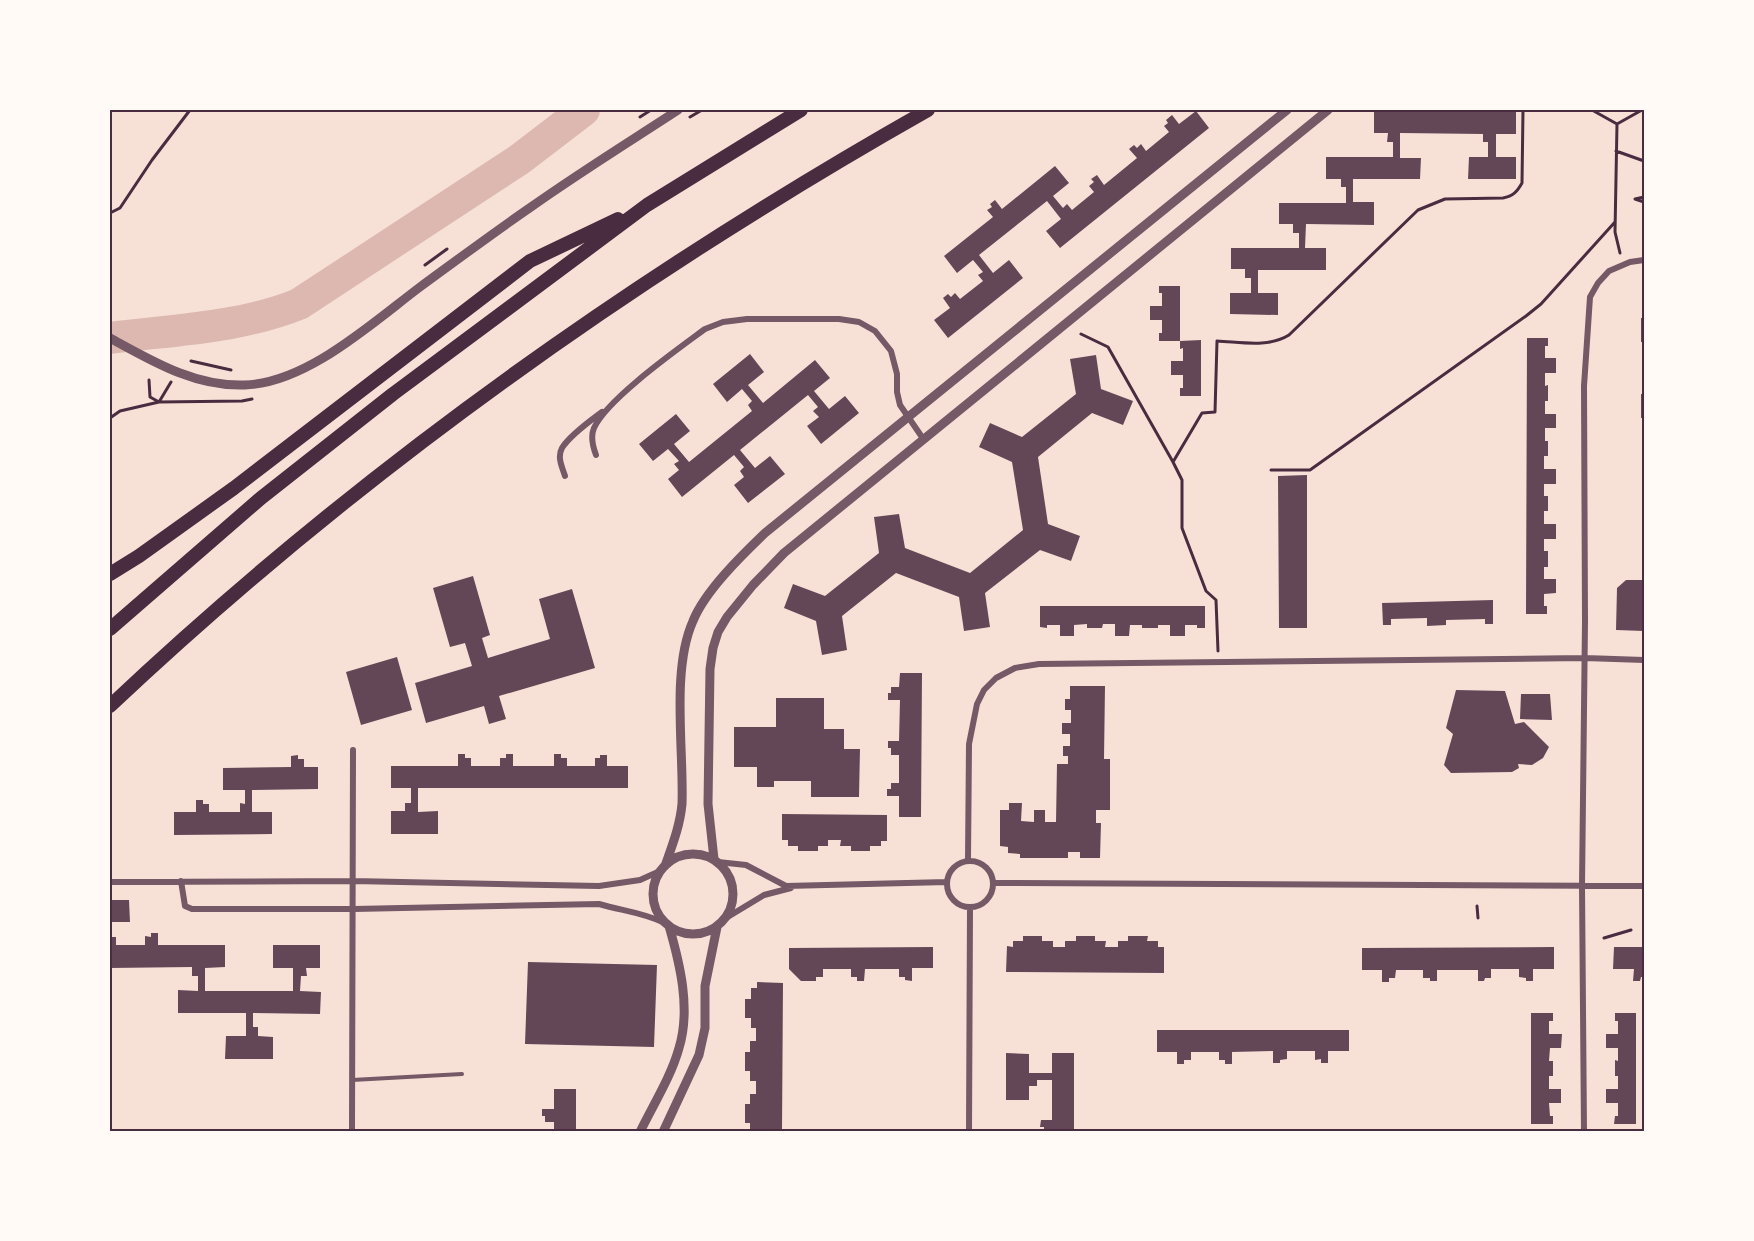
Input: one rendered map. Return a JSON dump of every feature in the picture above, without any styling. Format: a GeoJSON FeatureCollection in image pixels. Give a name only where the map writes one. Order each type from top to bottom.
{"type":"FeatureCollection","features":[{"type":"Feature","properties":{"kind":"highway"},"geometry":{"type":"LineString","coordinates":[[110,629],[252,506],[360,420],[647,205],[801,110]]}},
{"type":"Feature","properties":{"kind":"highway"},"geometry":{"type":"LineString","coordinates":[[110,706],[214,611],[349,497],[491,389],[710,240],[784,193],[928,110]]}},
{"type":"Feature","properties":{"kind":"highway"},"geometry":{"type":"LineString","coordinates":[[110,574],[234,488],[530,261],[647,205]]}},
{"type":"Feature","properties":{"kind":"street"},"geometry":{"type":"LineString","coordinates":[[110,338],[177,373],[196,380],[245,385],[273,380],[310,367],[531,207],[678,110]]}},
{"type":"Feature","properties":{"kind":"street"},"geometry":{"type":"LineString","coordinates":[[640,1131],[674,1064],[680,1047],[683,1026],[683,988],[680,966],[667,925],[656,910],[653,894],[656,878],[663,869],[676,834],[682,805],[682,667],[693,621],[704,601],[765,532],[1287,110]]}},
{"type":"Feature","properties":{"kind":"street"},"geometry":{"type":"LineString","coordinates":[[726,918],[734,898],[733,888],[730,878],[716,861],[708,804],[710,669],[718,632],[727,617],[753,585],[784,554],[1328,110]]}},
{"type":"Feature","properties":{"kind":"street"},"geometry":{"type":"LineString","coordinates":[[1584,1131],[1582,886],[1585,658],[1584,387],[1590,297],[1598,283],[1609,271],[1630,262],[1644,260]]}},
{"type":"Feature","properties":{"kind":"street"},"geometry":{"type":"LineString","coordinates":[[565,476],[560,459],[562,448],[585,425],[705,329],[723,322],[747,319],[839,319],[859,322],[875,331],[891,351],[895,362],[900,405],[924,440]]}},
{"type":"Feature","properties":{"kind":"street"},"geometry":{"type":"LineString","coordinates":[[596,455],[593,447],[593,429],[614,401]]}},
{"type":"Feature","properties":{"kind":"street"},"geometry":{"type":"LineString","coordinates":[[968,860],[969,744],[977,704],[984,690],[996,678],[1015,668],[1039,664],[1585,658],[1644,660]]}},
{"type":"Feature","properties":{"kind":"street"},"geometry":{"type":"LineString","coordinates":[[352,1131],[353,750]]}},
{"type":"Feature","properties":{"kind":"street"},"geometry":{"type":"LineString","coordinates":[[110,882],[353,881],[600,886],[640,880],[663,869],[680,856],[697,854],[716,861],[746,865],[786,886],[947,882]]}},
{"type":"Feature","properties":{"kind":"street"},"geometry":{"type":"LineString","coordinates":[[968,860],[983,864],[992,875],[994,883],[993,890],[984,903],[970,908],[950,897],[947,882],[953,867],[968,860]]}},
{"type":"Feature","properties":{"kind":"street"},"geometry":{"type":"LineString","coordinates":[[185,881],[183,902],[185,906],[192,909],[354,909],[599,904],[634,910],[684,934],[693,935],[710,932],[726,918],[764,895],[797,887]]}},
{"type":"Feature","properties":{"kind":"street"},"geometry":{"type":"LineString","coordinates":[[994,883],[1644,886]]}},
{"type":"Feature","properties":{"kind":"street"},"geometry":{"type":"LineString","coordinates":[[969,1131],[970,908]]}},
{"type":"Feature","properties":{"kind":"street"},"geometry":{"type":"LineString","coordinates":[[663,1131],[699,1055],[705,1028],[705,986],[717,927]]}},
{"type":"Feature","properties":{"kind":"lane"},"geometry":{"type":"LineString","coordinates":[[352,1080],[462,1074]]}},
{"type":"Feature","properties":{"kind":"path"},"geometry":{"type":"LineString","coordinates":[[110,213],[120,208],[152,160],[190,110]]}},
{"type":"Feature","properties":{"kind":"path"},"geometry":{"type":"LineString","coordinates":[[632,123],[651,110]]}},
{"type":"Feature","properties":{"kind":"path"},"geometry":{"type":"LineString","coordinates":[[1173,462],[1202,413],[1215,412],[1217,341],[1268,343],[1279,341],[1289,335],[1418,210],[1445,199],[1503,198],[1510,197],[1518,191],[1522,183],[1523,110]]}},
{"type":"Feature","properties":{"kind":"path"},"geometry":{"type":"LineString","coordinates":[[1593,110],[1617,124]]}},
{"type":"Feature","properties":{"kind":"path"},"geometry":{"type":"LineString","coordinates":[[1617,124],[1642,110]]}},
{"type":"Feature","properties":{"kind":"path"},"geometry":{"type":"LineString","coordinates":[[1617,124],[1615,232],[1623,265]]}},
{"type":"Feature","properties":{"kind":"path"},"geometry":{"type":"LineString","coordinates":[[1616,151],[1644,160]]}},
{"type":"Feature","properties":{"kind":"path"},"geometry":{"type":"LineString","coordinates":[[1644,197],[1635,199],[1644,202]]}},
{"type":"Feature","properties":{"kind":"path"},"geometry":{"type":"LineString","coordinates":[[1271,470],[1310,470],[1526,316],[1541,304],[1615,222]]}},
{"type":"Feature","properties":{"kind":"path"},"geometry":{"type":"LineString","coordinates":[[419,270],[453,245]]}},
{"type":"Feature","properties":{"kind":"path"},"geometry":{"type":"LineString","coordinates":[[1081,334],[1108,347],[1182,480],[1182,528],[1206,591],[1216,600],[1218,662]]}},
{"type":"Feature","properties":{"kind":"path"},"geometry":{"type":"LineString","coordinates":[[183,360],[241,370]]}},
{"type":"Feature","properties":{"kind":"path"},"geometry":{"type":"LineString","coordinates":[[110,418],[120,411],[159,402],[177,373]]}},
{"type":"Feature","properties":{"kind":"path"},"geometry":{"type":"LineString","coordinates":[[1477,906],[1478,918]]}},
{"type":"Feature","properties":{"kind":"path"},"geometry":{"type":"LineString","coordinates":[[1604,938],[1630,930]]}},
{"type":"Feature","properties":{"kind":"building"},"geometry":{"type":"Polygon","coordinates":[[[1441,110],[1448,110],[1448,112],[1516,112],[1516,134],[1496,134],[1496,157],[1516,157],[1516,179],[1468,179],[1469,157],[1488,157],[1488,142],[1483,142],[1483,134],[1400,133],[1400,158],[1421,158],[1420,179],[1353,179],[1353,202],[1374,202],[1374,225],[1306,224],[1305,248],[1326,248],[1326,270],[1258,270],[1258,293],[1278,293],[1278,315],[1230,314],[1230,293],[1251,293],[1251,278],[1245,278],[1245,269],[1231,269],[1231,248],[1299,248],[1299,233],[1293,233],[1293,224],[1279,224],[1279,203],[1346,203],[1346,187],[1341,187],[1341,179],[1326,179],[1326,157],[1393,157],[1393,142],[1387,142],[1388,133],[1374,133],[1374,112],[1441,112],[1441,110]]]}},
{"type":"Feature","properties":{"kind":"building"},"geometry":{"type":"Polygon","coordinates":[[[1196,111],[1209,128],[1060,248],[1046,231],[1061,219],[1047,201],[979,255],[993,273],[1009,260],[1023,278],[948,338],[934,320],[950,308],[943,298],[948,294],[951,297],[955,293],[960,299],[983,281],[978,275],[983,272],[973,260],[957,273],[944,256],[993,217],[987,210],[992,207],[990,204],[995,200],[1002,209],[1055,166],[1069,183],[1053,196],[1063,208],[1067,204],[1072,210],[1094,192],[1089,186],[1094,182],[1091,179],[1097,175],[1104,185],[1137,158],[1129,149],[1134,145],[1137,148],[1141,144],[1146,151],[1169,132],[1164,126],[1168,123],[1166,120],[1172,115],[1179,124],[1196,111]]]}},
{"type":"Feature","properties":{"kind":"building"},"geometry":{"type":"Polygon","coordinates":[[[1159,286],[1180,286],[1180,341],[1159,341],[1159,333],[1162,333],[1162,320],[1150,320],[1150,306],[1162,306],[1162,293],[1159,293],[1159,286]]]}},
{"type":"Feature","properties":{"kind":"building"},"geometry":{"type":"Polygon","coordinates":[[[1641,318],[1644,318],[1644,342],[1641,342],[1641,318]]]}},
{"type":"Feature","properties":{"kind":"building"},"geometry":{"type":"Polygon","coordinates":[[[1527,338],[1548,338],[1545,358],[1556,358],[1556,373],[1545,373],[1548,401],[1545,401],[1545,414],[1556,414],[1556,428],[1545,428],[1548,456],[1544,456],[1544,469],[1556,469],[1556,484],[1544,484],[1544,496],[1548,496],[1548,511],[1544,511],[1544,524],[1556,524],[1556,539],[1544,539],[1544,551],[1548,551],[1548,567],[1544,567],[1544,579],[1556,579],[1556,593],[1544,594],[1547,614],[1526,614],[1527,338]]]}},
{"type":"Feature","properties":{"kind":"building"},"geometry":{"type":"Polygon","coordinates":[[[1201,340],[1201,396],[1180,396],[1180,388],[1183,388],[1183,375],[1171,375],[1171,361],[1183,361],[1183,348],[1180,349],[1180,341],[1201,340]]]}},
{"type":"Feature","properties":{"kind":"building"},"geometry":{"type":"Polygon","coordinates":[[[750,354],[764,372],[748,385],[763,403],[815,360],[830,378],[814,391],[829,409],[845,396],[859,413],[821,444],[807,426],[819,417],[813,411],[818,407],[808,395],[740,450],[755,468],[770,456],[785,474],[748,503],[734,485],[744,477],[740,471],[744,467],[734,455],[682,497],[668,479],[679,470],[674,464],[679,461],[668,449],[653,461],[639,444],[676,414],[690,431],[674,444],[689,462],[752,411],[748,405],[752,401],[742,389],[727,402],[713,384],[750,354]]]}},
{"type":"Feature","properties":{"kind":"building"},"geometry":{"type":"Polygon","coordinates":[[[1096,355],[1101,389],[1133,401],[1123,425],[1092,413],[1038,457],[1048,524],[1080,536],[1071,561],[1040,550],[985,593],[990,627],[964,631],[959,597],[896,573],[842,616],[847,650],[822,655],[816,621],[784,608],[793,584],[825,596],[879,553],[874,517],[899,514],[905,548],[970,573],[1023,530],[1012,462],[979,447],[990,423],[1022,437],[1076,394],[1070,359],[1096,355]]]}},
{"type":"Feature","properties":{"kind":"building"},"geometry":{"type":"Polygon","coordinates":[[[1642,356],[1644,356],[1644,380],[1642,380],[1642,356]]]}},
{"type":"Feature","properties":{"kind":"building"},"geometry":{"type":"Polygon","coordinates":[[[1641,394],[1644,394],[1644,418],[1641,418],[1641,394]]]}},
{"type":"Feature","properties":{"kind":"building"},"geometry":{"type":"Polygon","coordinates":[[[1307,475],[1307,628],[1279,628],[1278,476],[1307,475]]]}},
{"type":"Feature","properties":{"kind":"building"},"geometry":{"type":"Polygon","coordinates":[[[1642,537],[1644,537],[1644,561],[1642,561],[1642,537]]]}},
{"type":"Feature","properties":{"kind":"building"},"geometry":{"type":"Polygon","coordinates":[[[473,576],[490,635],[482,638],[488,658],[550,639],[539,599],[572,589],[595,668],[499,696],[506,719],[489,724],[484,706],[426,723],[415,683],[472,666],[465,643],[450,647],[433,588],[473,576]]]}},
{"type":"Feature","properties":{"kind":"building"},"geometry":{"type":"Polygon","coordinates":[[[1626,580],[1644,580],[1644,631],[1616,630],[1617,588],[1626,580]]]}},
{"type":"Feature","properties":{"kind":"building"},"geometry":{"type":"Polygon","coordinates":[[[1493,600],[1493,624],[1485,624],[1485,619],[1446,620],[1446,625],[1427,626],[1427,618],[1391,619],[1391,625],[1383,625],[1382,603],[1493,600]]]}},
{"type":"Feature","properties":{"kind":"building"},"geometry":{"type":"Polygon","coordinates":[[[1040,606],[1205,606],[1205,628],[1185,625],[1185,636],[1170,636],[1170,625],[1142,628],[1142,625],[1130,625],[1129,636],[1115,636],[1115,624],[1103,624],[1102,628],[1087,628],[1087,624],[1074,625],[1074,636],[1060,636],[1060,625],[1040,627],[1040,606]]]}},
{"type":"Feature","properties":{"kind":"building"},"geometry":{"type":"Polygon","coordinates":[[[397,657],[412,710],[361,725],[346,672],[397,657]]]}},
{"type":"Feature","properties":{"kind":"building"},"geometry":{"type":"Polygon","coordinates":[[[900,673],[922,673],[921,817],[899,817],[899,796],[887,796],[887,789],[891,789],[891,783],[899,783],[899,755],[891,755],[888,741],[899,741],[900,700],[888,700],[888,693],[891,693],[891,687],[899,687],[900,673]]]}},
{"type":"Feature","properties":{"kind":"building"},"geometry":{"type":"Polygon","coordinates":[[[1070,686],[1105,686],[1104,759],[1110,759],[1110,810],[1096,810],[1096,823],[1101,823],[1100,858],[1080,858],[1080,852],[1068,852],[1068,858],[1020,858],[1020,854],[1008,853],[1008,847],[1000,846],[1000,810],[1009,810],[1009,803],[1022,803],[1021,821],[1034,822],[1034,810],[1045,810],[1045,822],[1056,822],[1057,764],[1068,764],[1068,756],[1063,756],[1063,746],[1070,746],[1070,734],[1062,734],[1062,723],[1071,723],[1071,710],[1065,710],[1065,699],[1070,699],[1070,686]]]}},
{"type":"Feature","properties":{"kind":"building"},"geometry":{"type":"Polygon","coordinates":[[[1456,690],[1505,691],[1515,724],[1524,722],[1549,747],[1543,758],[1532,765],[1518,764],[1519,768],[1512,772],[1451,773],[1444,765],[1453,734],[1446,728],[1456,690]]]}},
{"type":"Feature","properties":{"kind":"building"},"geometry":{"type":"Polygon","coordinates":[[[1521,694],[1550,694],[1552,720],[1520,719],[1521,694]]]}},
{"type":"Feature","properties":{"kind":"building"},"geometry":{"type":"Polygon","coordinates":[[[776,698],[824,698],[824,729],[844,729],[844,749],[860,749],[859,797],[811,797],[811,781],[774,781],[774,787],[757,787],[757,767],[734,767],[734,727],[776,727],[776,698]]]}},
{"type":"Feature","properties":{"kind":"building"},"geometry":{"type":"Polygon","coordinates":[[[458,754],[465,754],[465,758],[471,758],[471,766],[500,766],[500,758],[506,758],[506,754],[513,754],[513,766],[554,766],[554,754],[561,754],[561,758],[567,758],[567,766],[595,766],[595,758],[607,755],[607,766],[628,766],[628,788],[418,788],[418,812],[438,811],[438,834],[391,834],[391,811],[405,811],[405,803],[411,803],[411,788],[391,788],[391,766],[458,766],[458,754]]]}},
{"type":"Feature","properties":{"kind":"building"},"geometry":{"type":"Polygon","coordinates":[[[298,755],[298,759],[304,759],[304,767],[318,767],[318,789],[252,790],[252,812],[272,812],[272,834],[174,835],[174,812],[196,812],[196,800],[203,800],[203,804],[209,804],[209,812],[240,812],[240,803],[245,804],[245,790],[223,790],[223,768],[291,767],[291,756],[298,755]]]}},
{"type":"Feature","properties":{"kind":"building"},"geometry":{"type":"Polygon","coordinates":[[[782,814],[887,815],[887,841],[881,841],[881,846],[870,846],[870,851],[851,851],[851,846],[840,846],[841,840],[828,840],[828,846],[818,846],[818,851],[798,851],[798,846],[788,846],[788,840],[782,840],[782,814]]]}},
{"type":"Feature","properties":{"kind":"building"},"geometry":{"type":"Polygon","coordinates":[[[110,900],[129,900],[130,922],[110,922],[110,900]]]}},
{"type":"Feature","properties":{"kind":"building"},"geometry":{"type":"Polygon","coordinates":[[[151,933],[158,933],[158,945],[225,945],[225,967],[205,968],[205,991],[293,991],[293,968],[273,968],[273,945],[320,945],[320,968],[306,968],[307,976],[301,976],[300,991],[321,992],[320,1014],[253,1013],[253,1027],[258,1027],[258,1036],[273,1037],[273,1059],[225,1059],[226,1036],[246,1036],[246,1013],[178,1013],[178,990],[198,991],[198,976],[192,976],[192,967],[110,968],[110,937],[116,937],[116,945],[145,945],[145,936],[151,937],[151,933]]]}},
{"type":"Feature","properties":{"kind":"building"},"geometry":{"type":"Polygon","coordinates":[[[1023,936],[1042,936],[1042,941],[1053,941],[1053,947],[1065,947],[1065,941],[1076,941],[1076,936],[1095,936],[1095,941],[1106,941],[1105,947],[1118,947],[1118,941],[1128,941],[1128,936],[1148,936],[1147,941],[1158,941],[1158,947],[1164,947],[1164,973],[1006,972],[1007,946],[1013,947],[1013,941],[1023,941],[1023,936]]]}},
{"type":"Feature","properties":{"kind":"building"},"geometry":{"type":"Polygon","coordinates":[[[933,947],[933,968],[912,968],[912,981],[899,977],[899,969],[865,969],[864,981],[857,981],[857,977],[851,977],[851,969],[823,969],[823,977],[816,977],[816,981],[801,981],[789,969],[789,948],[933,947]]]}},
{"type":"Feature","properties":{"kind":"building"},"geometry":{"type":"Polygon","coordinates":[[[1554,947],[1554,969],[1533,969],[1533,981],[1526,981],[1526,978],[1519,977],[1519,969],[1491,969],[1491,978],[1485,978],[1484,981],[1478,981],[1478,970],[1437,970],[1437,981],[1430,981],[1430,978],[1423,978],[1423,970],[1396,970],[1395,978],[1389,978],[1389,982],[1382,982],[1382,970],[1362,970],[1362,948],[1554,947]]]}},
{"type":"Feature","properties":{"kind":"building"},"geometry":{"type":"Polygon","coordinates":[[[1614,947],[1644,947],[1644,977],[1641,977],[1640,981],[1633,981],[1634,969],[1613,969],[1614,947]]]}},
{"type":"Feature","properties":{"kind":"building"},"geometry":{"type":"Polygon","coordinates":[[[528,962],[657,965],[654,1047],[525,1044],[528,962]]]}},
{"type":"Feature","properties":{"kind":"building"},"geometry":{"type":"Polygon","coordinates":[[[757,982],[783,983],[782,1131],[750,1131],[750,1123],[745,1123],[745,1104],[750,1104],[750,1094],[756,1094],[756,1081],[750,1081],[750,1071],[745,1071],[745,1052],[750,1052],[750,1041],[756,1041],[756,1028],[751,1028],[751,1018],[745,1018],[745,999],[751,999],[751,988],[757,988],[757,982]]]}},
{"type":"Feature","properties":{"kind":"building"},"geometry":{"type":"Polygon","coordinates":[[[1531,1013],[1553,1013],[1553,1021],[1549,1021],[1549,1034],[1562,1034],[1561,1048],[1550,1048],[1549,1061],[1553,1061],[1553,1076],[1549,1076],[1549,1089],[1561,1089],[1561,1103],[1549,1103],[1553,1124],[1531,1124],[1531,1013]]]}},
{"type":"Feature","properties":{"kind":"building"},"geometry":{"type":"Polygon","coordinates":[[[1615,1013],[1636,1013],[1636,1124],[1614,1124],[1615,1116],[1618,1116],[1618,1103],[1606,1103],[1606,1089],[1618,1089],[1615,1060],[1618,1061],[1618,1048],[1606,1048],[1606,1034],[1618,1034],[1618,1021],[1615,1021],[1615,1013]]]}},
{"type":"Feature","properties":{"kind":"building"},"geometry":{"type":"Polygon","coordinates":[[[1157,1030],[1349,1030],[1349,1051],[1328,1051],[1328,1063],[1321,1063],[1321,1059],[1315,1060],[1315,1051],[1287,1051],[1287,1059],[1280,1060],[1280,1063],[1273,1063],[1273,1051],[1232,1052],[1232,1064],[1225,1064],[1225,1060],[1219,1060],[1219,1052],[1191,1052],[1191,1060],[1184,1060],[1184,1064],[1177,1064],[1177,1052],[1157,1052],[1157,1030]]]}},
{"type":"Feature","properties":{"kind":"building"},"geometry":{"type":"Polygon","coordinates":[[[1006,1053],[1029,1054],[1029,1073],[1052,1073],[1052,1053],[1074,1053],[1074,1131],[1044,1131],[1044,1127],[1040,1127],[1041,1120],[1052,1120],[1052,1080],[1037,1080],[1037,1086],[1029,1086],[1029,1100],[1006,1100],[1006,1053]]]}},
{"type":"Feature","properties":{"kind":"building"},"geometry":{"type":"Polygon","coordinates":[[[554,1089],[576,1089],[576,1131],[554,1131],[554,1122],[545,1122],[542,1109],[554,1109],[554,1089]]]}},
{"type":"Feature","properties":{"kind":"waterway"},"geometry":{"type":"LineString","coordinates":[[110,338],[230,323],[299,304],[520,159],[584,110]]}}]}
